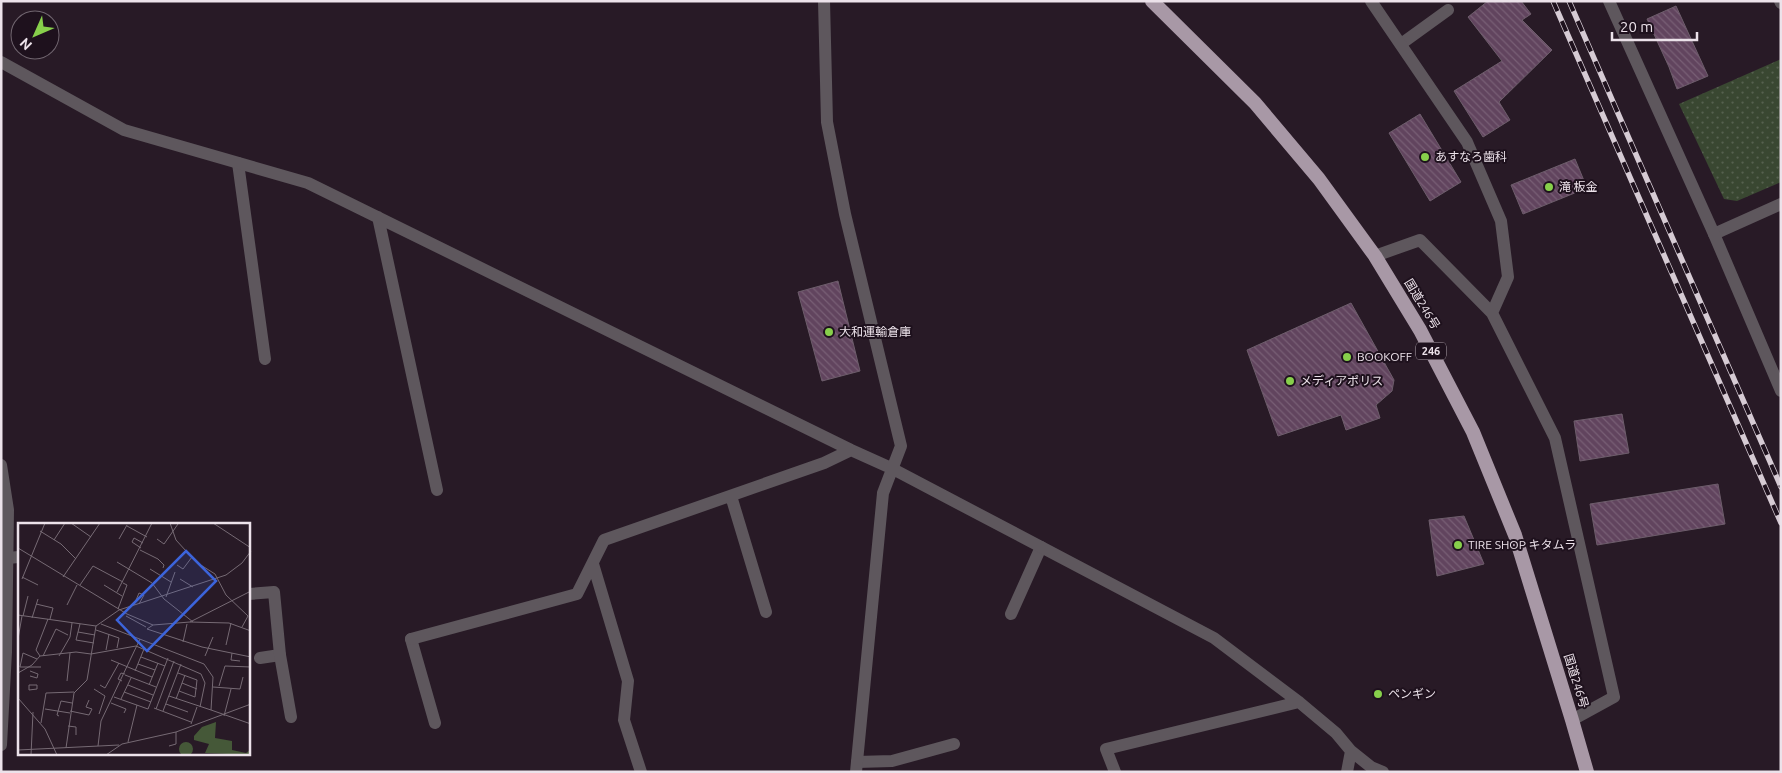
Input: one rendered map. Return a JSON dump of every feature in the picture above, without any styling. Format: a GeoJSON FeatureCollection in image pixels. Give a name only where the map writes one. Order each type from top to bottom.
{"type":"FeatureCollection","features":[{"type":"Feature","properties":{"kind":"highway","name":"国道246号"},"geometry":{"type":"LineString","coordinates":[[1152,1],[1255,103],[1318,179],[1375,256],[1420,330],[1472,432],[1514,535],[1587,772]]}},
{"type":"Feature","properties":{"kind":"street"},"geometry":{"type":"LineString","coordinates":[[824,1],[828,122],[845,214],[901,446],[883,493],[857,767],[892,761],[954,744]]}},
{"type":"Feature","properties":{"kind":"street"},"geometry":{"type":"LineString","coordinates":[[1371,1],[1467,142],[1501,221],[1508,277],[1492,313]]}},
{"type":"Feature","properties":{"kind":"street"},"geometry":{"type":"LineString","coordinates":[[1609,1],[1714,234],[1781,391]]}},
{"type":"Feature","properties":{"kind":"street"},"geometry":{"type":"LineString","coordinates":[[1400,44],[1448,10]]}},
{"type":"Feature","properties":{"kind":"street"},"geometry":{"type":"LineString","coordinates":[[1,62],[124,130],[308,184],[892,468],[1214,638],[1299,702],[1336,733],[1351,751],[1371,766],[1383,772]]}},
{"type":"Feature","properties":{"kind":"street"},"geometry":{"type":"LineString","coordinates":[[238,163],[264,359]]}},
{"type":"Feature","properties":{"kind":"street"},"geometry":{"type":"LineString","coordinates":[[1714,234],[1781,204]]}},
{"type":"Feature","properties":{"kind":"street"},"geometry":{"type":"LineString","coordinates":[[378,217],[437,490]]}},
{"type":"Feature","properties":{"kind":"street"},"geometry":{"type":"LineString","coordinates":[[1375,256],[1420,240],[1492,313],[1555,438],[1614,697],[1572,720]]}},
{"type":"Feature","properties":{"kind":"street"},"geometry":{"type":"LineString","coordinates":[[435,723],[411,639],[577,594],[604,540],[824,464],[852,450]]}},
{"type":"Feature","properties":{"kind":"street"},"geometry":{"type":"LineString","coordinates":[[1,466],[13,558],[13,620],[1,745]]}},
{"type":"Feature","properties":{"kind":"street"},"geometry":{"type":"LineString","coordinates":[[731,496],[766,612]]}},
{"type":"Feature","properties":{"kind":"street"},"geometry":{"type":"LineString","coordinates":[[1011,614],[1041,547]]}},
{"type":"Feature","properties":{"kind":"street"},"geometry":{"type":"LineString","coordinates":[[593,564],[628,681],[624,720],[641,772]]}},
{"type":"Feature","properties":{"kind":"street"},"geometry":{"type":"LineString","coordinates":[[250,594],[274,592],[280,655],[291,718]]}},
{"type":"Feature","properties":{"kind":"street"},"geometry":{"type":"LineString","coordinates":[[260,658],[280,655]]}},
{"type":"Feature","properties":{"kind":"street"},"geometry":{"type":"LineString","coordinates":[[1115,772],[1106,749],[1299,702]]}},
{"type":"Feature","properties":{"kind":"street"},"geometry":{"type":"LineString","coordinates":[[1347,772],[1351,751]]}},
{"type":"Feature","properties":{"kind":"green space"},"geometry":{"type":"Polygon","coordinates":[[[1781,59],[1781,182],[1737,201],[1724,199],[1679,104],[1781,59]]]}},
{"type":"Feature","properties":{"kind":"building"},"geometry":{"type":"Polygon","coordinates":[[[1488,1],[1521,1],[1531,14],[1522,20],[1552,50],[1499,102],[1510,120],[1483,137],[1454,91],[1502,61],[1468,17],[1488,1]]]}},
{"type":"Feature","properties":{"kind":"building"},"geometry":{"type":"Polygon","coordinates":[[[1676,6],[1708,76],[1677,89],[1647,19],[1676,6]]]}},
{"type":"Feature","properties":{"kind":"building","name":"あすなろ歯科"},"geometry":{"type":"Polygon","coordinates":[[[1420,114],[1461,182],[1430,201],[1389,133],[1420,114]]]}},
{"type":"Feature","properties":{"kind":"building","name":"滝 板金"},"geometry":{"type":"Polygon","coordinates":[[[1575,159],[1587,188],[1523,214],[1511,185],[1575,159]]]}},
{"type":"Feature","properties":{"kind":"building","name":"大和運輸倉庫"},"geometry":{"type":"Polygon","coordinates":[[[838,281],[860,371],[822,381],[798,292],[838,281]]]}},
{"type":"Feature","properties":{"kind":"building"},"geometry":{"type":"Polygon","coordinates":[[[1351,303],[1394,380],[1392,391],[1376,405],[1380,418],[1346,430],[1341,415],[1278,436],[1247,350],[1351,303]]]}},
{"type":"Feature","properties":{"kind":"building"},"geometry":{"type":"Polygon","coordinates":[[[1622,414],[1629,453],[1580,461],[1574,421],[1622,414]]]}},
{"type":"Feature","properties":{"kind":"building"},"geometry":{"type":"Polygon","coordinates":[[[1718,484],[1725,524],[1597,545],[1590,504],[1718,484]]]}},
{"type":"Feature","properties":{"kind":"building"},"geometry":{"type":"Polygon","coordinates":[[[1464,516],[1484,564],[1437,576],[1429,520],[1464,516]]]}},
{"type":"Feature","properties":{"kind":"railway"},"geometry":{"type":"LineString","coordinates":[[1553,1],[1781,523]]}},
{"type":"Feature","properties":{"kind":"railway"},"geometry":{"type":"LineString","coordinates":[[1569,1],[1781,487]]}},
{"type":"Feature","properties":{"kind":"place","name":"あすなろ歯科"},"geometry":{"type":"Point","coordinates":[1425,157]}},
{"type":"Feature","properties":{"kind":"place","name":"滝 板金"},"geometry":{"type":"Point","coordinates":[1549,187]}},
{"type":"Feature","properties":{"kind":"place","name":"大和運輸倉庫"},"geometry":{"type":"Point","coordinates":[829,332]}},
{"type":"Feature","properties":{"kind":"place","name":"BOOKOFF"},"geometry":{"type":"Point","coordinates":[1347,357]}},
{"type":"Feature","properties":{"kind":"place","name":"メディアポリス"},"geometry":{"type":"Point","coordinates":[1290,381]}},
{"type":"Feature","properties":{"kind":"place","name":"TIRE SHOP キタムラ"},"geometry":{"type":"Point","coordinates":[1458,545]}},
{"type":"Feature","properties":{"kind":"place","name":"ペンギン"},"geometry":{"type":"Point","coordinates":[1378,694]}}]}
